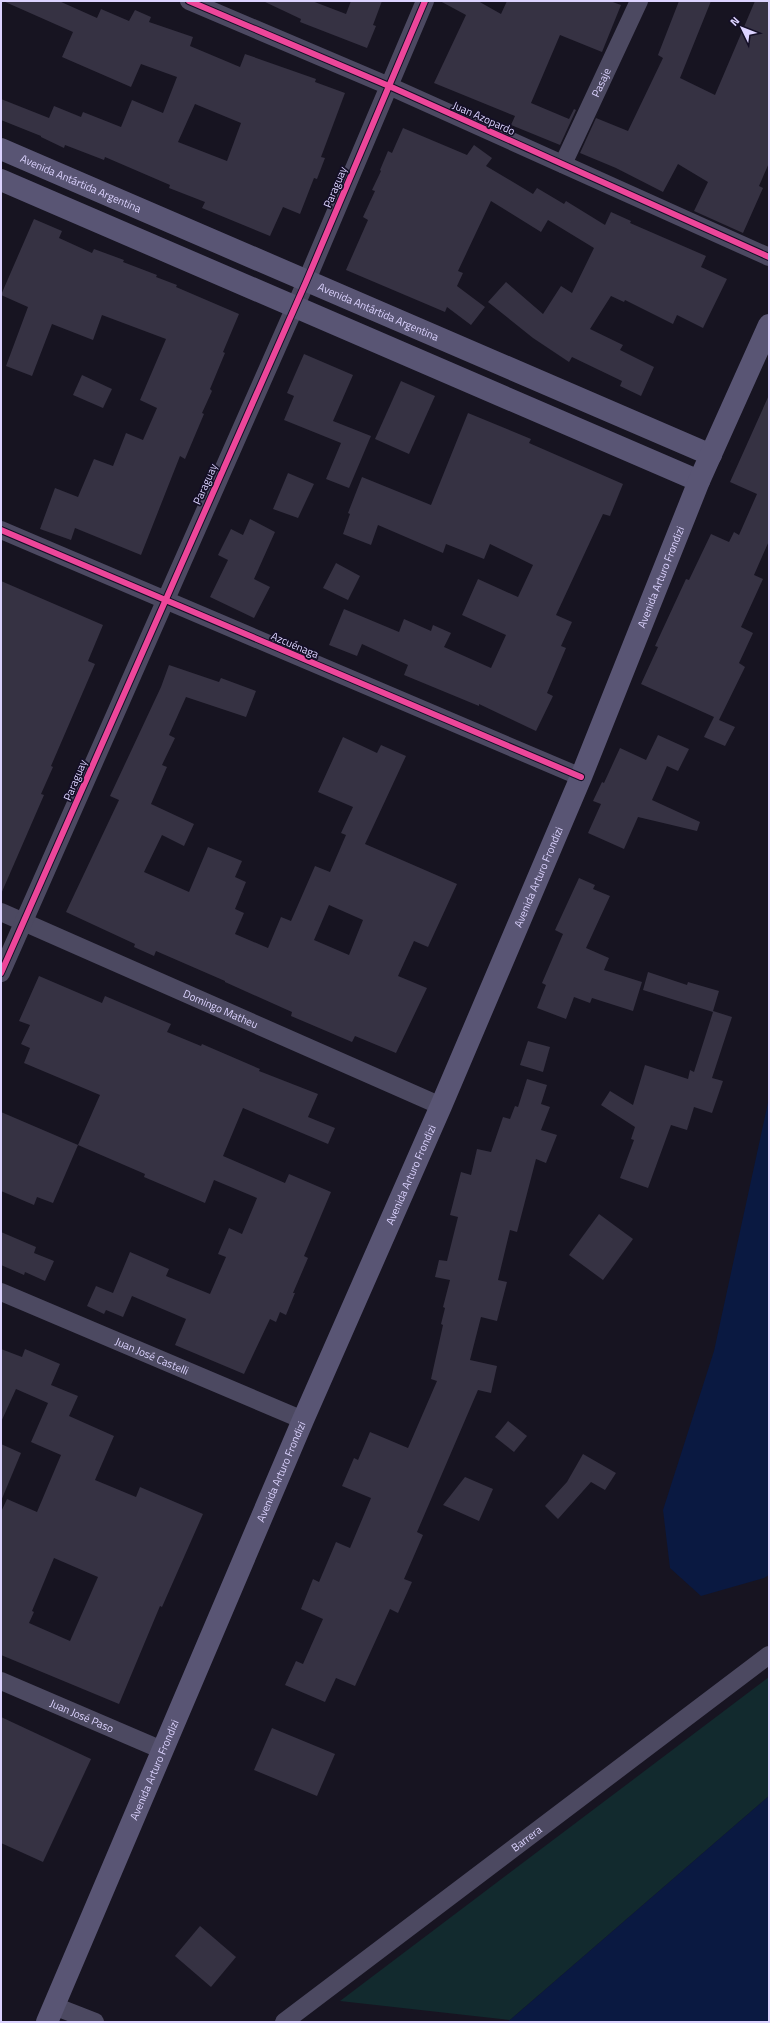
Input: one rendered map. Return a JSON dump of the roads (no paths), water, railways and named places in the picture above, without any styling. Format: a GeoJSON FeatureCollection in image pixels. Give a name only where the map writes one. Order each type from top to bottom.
{"type":"FeatureCollection","features":[{"type":"Feature","properties":{"kind":"main road","name":"Avenida Antártida Argentina"},"geometry":{"type":"LineString","coordinates":[[1,149],[306,282],[711,455]]}},
{"type":"Feature","properties":{"kind":"main road"},"geometry":{"type":"LineString","coordinates":[[1,180],[699,481]]}},
{"type":"Feature","properties":{"kind":"main road","name":"Avenida Arturo Frondizi"},"geometry":{"type":"LineString","coordinates":[[50,2014],[303,1420],[441,1106],[581,777],[699,481],[769,325]]}},
{"type":"Feature","properties":{"kind":"street","name":"Juan Azopardo"},"geometry":{"type":"LineString","coordinates":[[189,1],[389,86],[769,257]]}},
{"type":"Feature","properties":{"kind":"street","name":"Paraguay"},"geometry":{"type":"LineString","coordinates":[[1,973],[164,600],[306,282],[425,1]]}},
{"type":"Feature","properties":{"kind":"street","name":"Pasaje"},"geometry":{"type":"LineString","coordinates":[[563,164],[639,1]]}},
{"type":"Feature","properties":{"kind":"street","name":"Azcuénaga"},"geometry":{"type":"LineString","coordinates":[[1,530],[581,777]]}},
{"type":"Feature","properties":{"kind":"street","name":"Domingo Matheu"},"geometry":{"type":"LineString","coordinates":[[1,912],[25,921],[441,1106]]}},
{"type":"Feature","properties":{"kind":"street","name":"Juan José Castelli"},"geometry":{"type":"LineString","coordinates":[[1,1292],[303,1420]]}},
{"type":"Feature","properties":{"kind":"street","name":"Barrera"},"geometry":{"type":"LineString","coordinates":[[284,2022],[769,1655]]}},
{"type":"Feature","properties":{"kind":"street","name":"Juan José Paso"},"geometry":{"type":"LineString","coordinates":[[1,1681],[162,1750]]}},
{"type":"Feature","properties":{"kind":"street"},"geometry":{"type":"LineString","coordinates":[[50,2014],[95,2022]]}},
{"type":"Feature","properties":{"kind":"water"},"geometry":{"type":"Polygon","coordinates":[[[769,1098],[769,1575],[764,1578],[701,1596],[670,1568],[663,1510],[714,1351],[769,1098]]]}},
{"type":"Feature","properties":{"kind":"water"},"geometry":{"type":"Polygon","coordinates":[[[769,1796],[769,2022],[507,2022],[510,2020],[769,1796]]]}}]}
